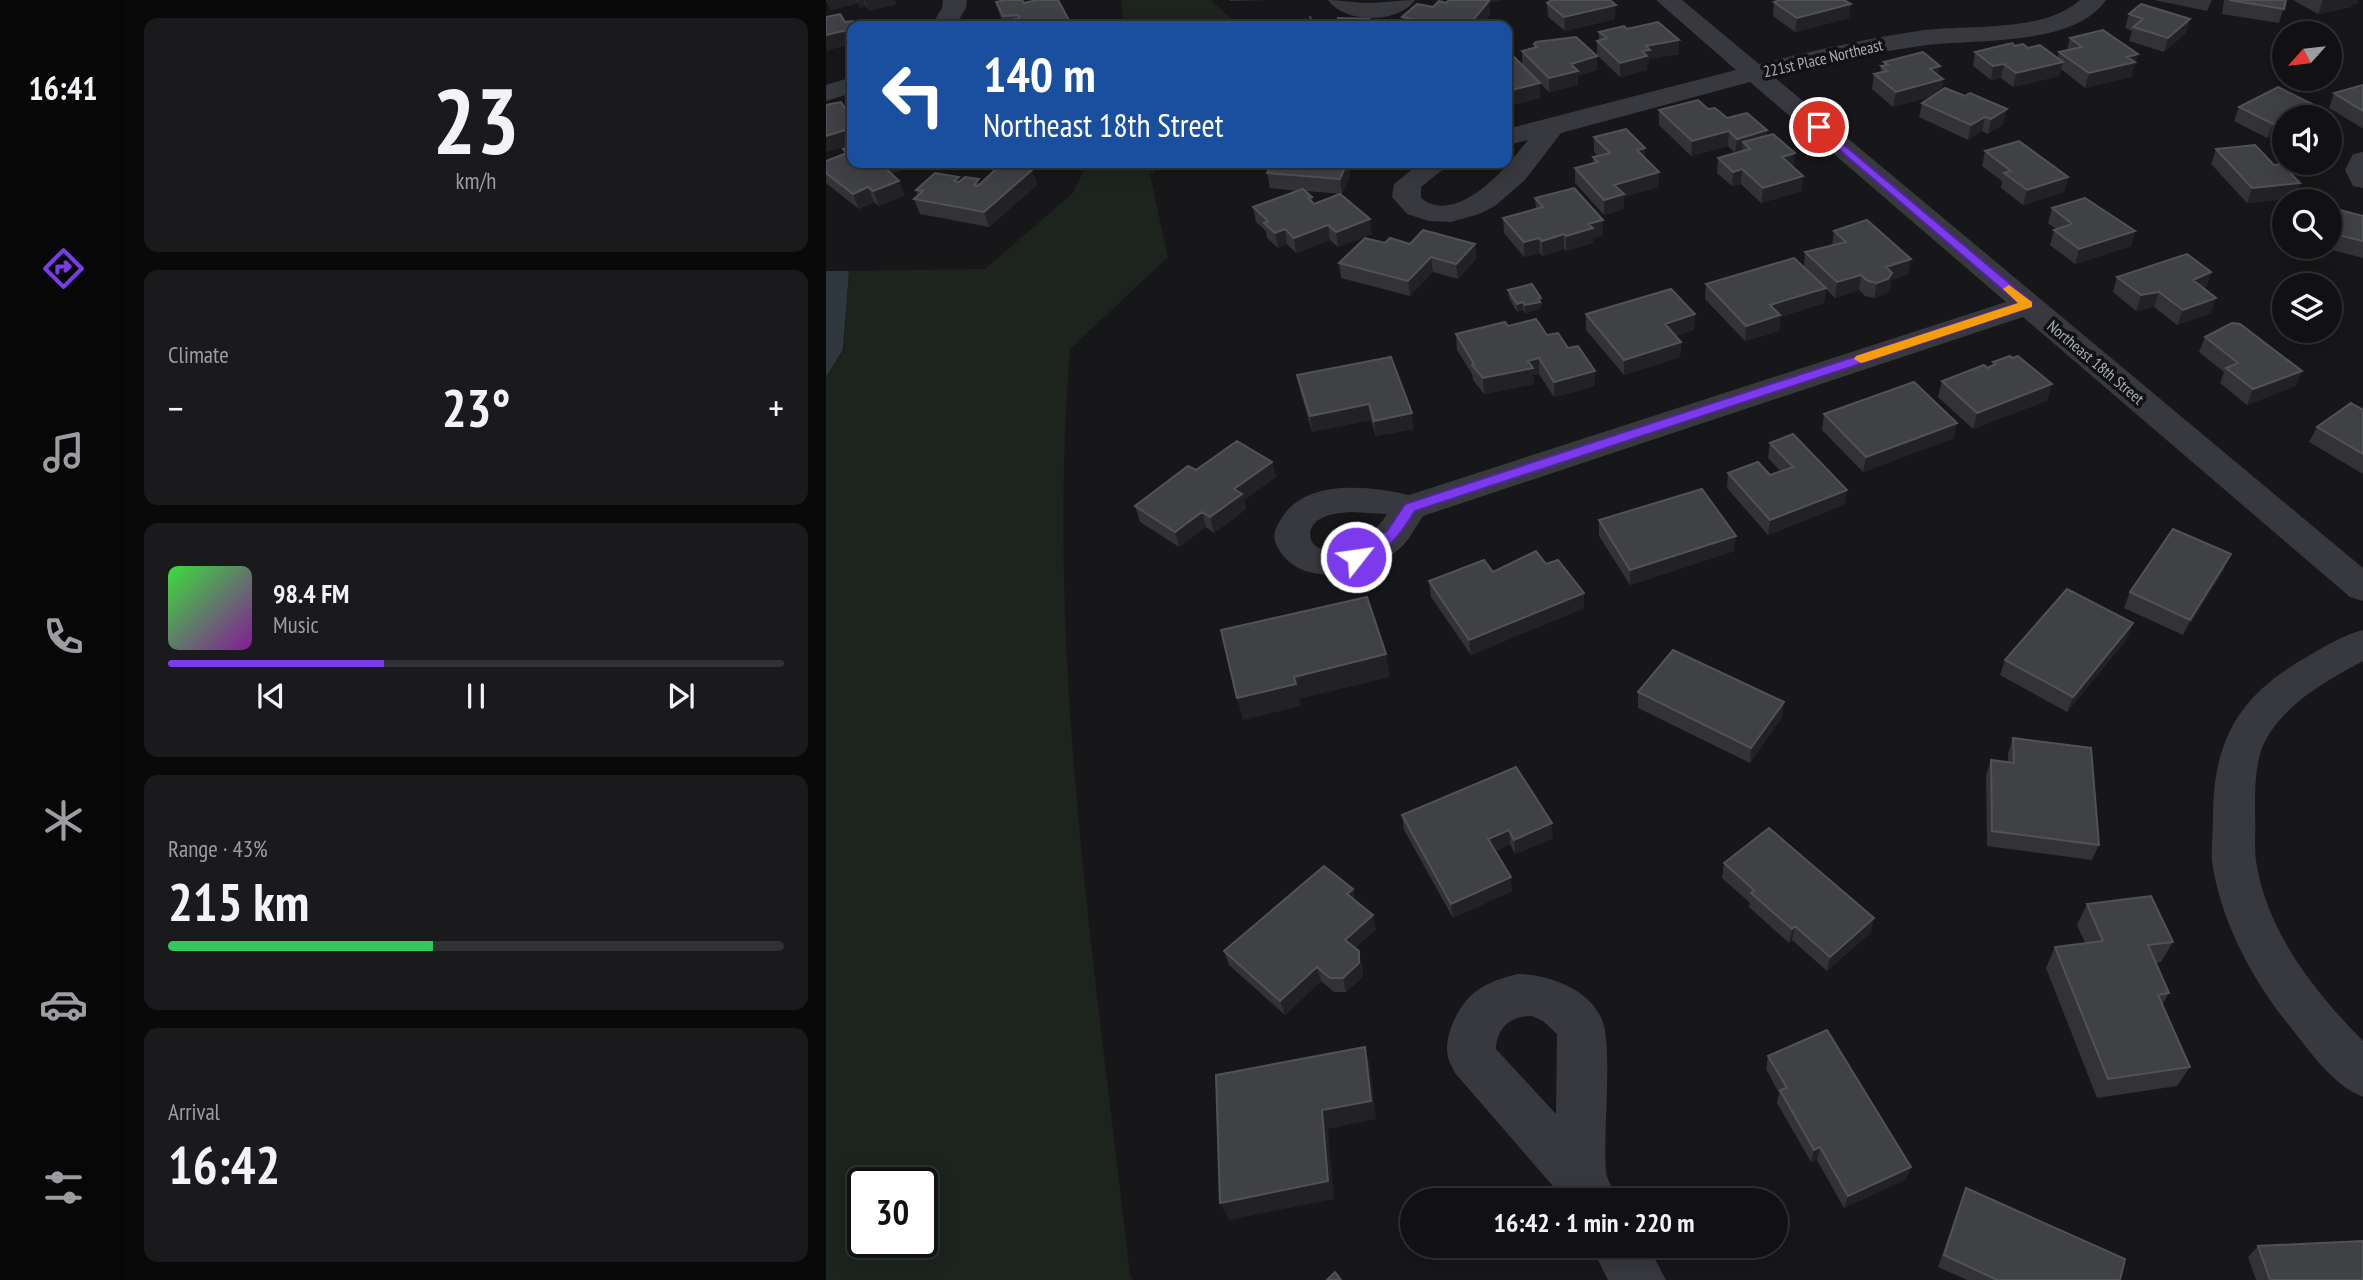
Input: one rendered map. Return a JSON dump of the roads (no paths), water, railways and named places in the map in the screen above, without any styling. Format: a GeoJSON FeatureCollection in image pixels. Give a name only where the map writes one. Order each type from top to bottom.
{"type":"FeatureCollection","features":[{"type":"Feature","properties":{"kind":"street"},"geometry":{"type":"LineString","coordinates":[[946,21],[954,8],[955,0]]}},
{"type":"Feature","properties":{"kind":"street"},"geometry":{"type":"LineString","coordinates":[[1340,0],[1347,6],[1368,10],[1391,7],[1403,0]]}},
{"type":"Feature","properties":{"kind":"street","name":"Northeast 18th Street"},"geometry":{"type":"LineString","coordinates":[[1668,0],[2363,588]]}},
{"type":"Feature","properties":{"kind":"street","name":"221st Place Northeast"},"geometry":{"type":"LineString","coordinates":[[1512,136],[1550,129],[1757,74],[1895,42],[2056,24],[2089,8],[2094,0]]}},
{"type":"Feature","properties":{"kind":"street"},"geometry":{"type":"LineString","coordinates":[[826,93],[847,87]]}},
{"type":"Feature","properties":{"kind":"street"},"geometry":{"type":"LineString","coordinates":[[1430,168],[1408,184],[1406,197],[1410,204],[1428,212],[1454,214],[1467,211],[1486,201],[1535,152],[1550,129]]}},
{"type":"Feature","properties":{"kind":"street"},"geometry":{"type":"LineString","coordinates":[[2363,160],[2358,166],[2358,173],[2363,180]]}},
{"type":"Feature","properties":{"kind":"street"},"geometry":{"type":"LineString","coordinates":[[1410,507],[2028,304]]}},
{"type":"Feature","properties":{"kind":"street"},"geometry":{"type":"LineString","coordinates":[[2363,644],[2297,682],[2264,712],[2244,744],[2236,770],[2233,799],[2234,860],[2248,913],[2279,975],[2338,1049],[2363,1074]]}},
{"type":"Feature","properties":{"kind":"street"},"geometry":{"type":"LineString","coordinates":[[1625,1258],[1639,1280]]}}]}
